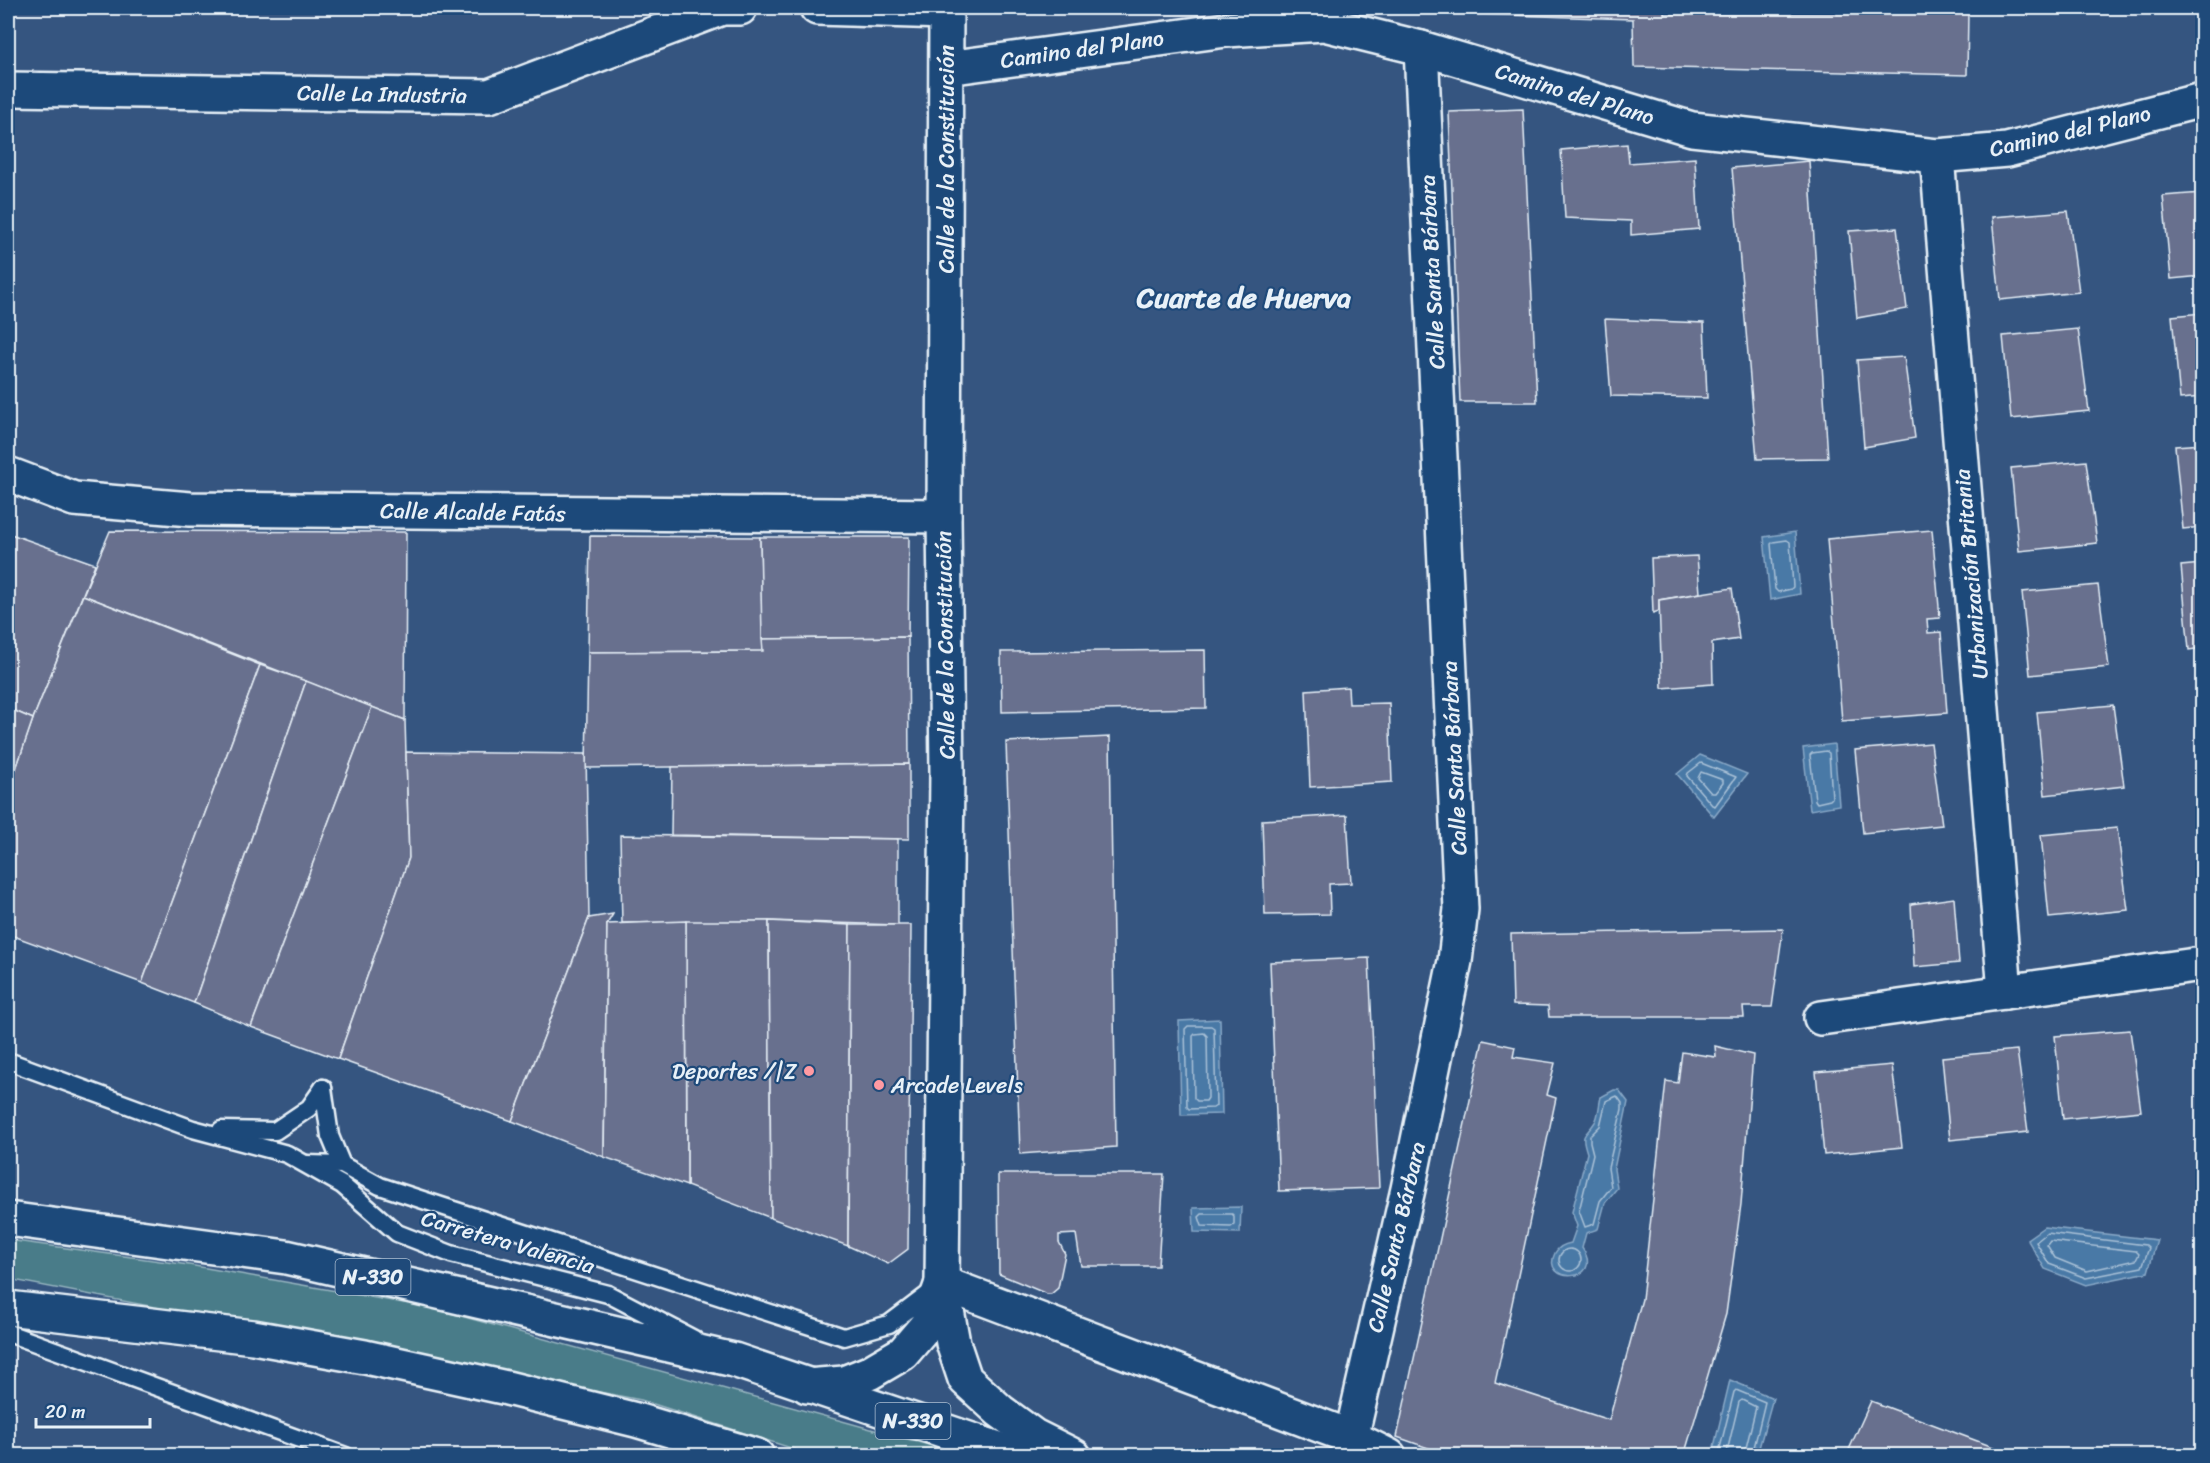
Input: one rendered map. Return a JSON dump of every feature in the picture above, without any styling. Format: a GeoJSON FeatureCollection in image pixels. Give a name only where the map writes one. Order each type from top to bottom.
{"type":"FeatureCollection","features":[{"type":"Feature","properties":{"kind":"main road","name":"Calle La Industria"},"geometry":{"type":"LineString","coordinates":[[8,89],[489,96],[722,8],[740,8]]}},
{"type":"Feature","properties":{"kind":"main road"},"geometry":{"type":"LineString","coordinates":[[817,8],[946,10]]}},
{"type":"Feature","properties":{"kind":"main road","name":"Calle de la Constitución"},"geometry":{"type":"LineString","coordinates":[[946,10],[944,516],[947,772],[942,1283],[953,1343],[965,1379],[1000,1411],[1034,1436],[1074,1455]]}},
{"type":"Feature","properties":{"kind":"main road","name":"Camino del Plano"},"geometry":{"type":"LineString","coordinates":[[947,68],[1226,30],[1324,24],[1421,48],[1692,129],[1937,156],[2007,150],[2202,100]]}},
{"type":"Feature","properties":{"kind":"main road","name":"Calle Santa Bárbara"},"geometry":{"type":"LineString","coordinates":[[1349,1446],[1410,1178],[1455,961],[1461,909],[1421,48]]}},
{"type":"Feature","properties":{"kind":"main road","name":"Urbanización Britania"},"geometry":{"type":"LineString","coordinates":[[1937,156],[2006,992]]}},
{"type":"Feature","properties":{"kind":"main road","name":"Calle Alcalde Fatás"},"geometry":{"type":"LineString","coordinates":[[8,474],[74,499],[190,509],[944,516]]}},
{"type":"Feature","properties":{"kind":"main road"},"geometry":{"type":"LineString","coordinates":[[1821,1018],[2202,964]]}},
{"type":"Feature","properties":{"kind":"main road","name":"N-330"},"geometry":{"type":"LineString","coordinates":[[8,1219],[286,1257],[734,1360],[1019,1455]]}},
{"type":"Feature","properties":{"kind":"main road"},"geometry":{"type":"LineString","coordinates":[[942,1283],[1349,1446],[1389,1455]]}},
{"type":"Feature","properties":{"kind":"main road","name":"Calle de la Constitución"},"geometry":{"type":"LineString","coordinates":[[807,1386],[844,1383],[869,1373],[903,1353],[927,1325],[942,1283]]}},
{"type":"Feature","properties":{"kind":"main road"},"geometry":{"type":"LineString","coordinates":[[8,1308],[253,1337],[365,1357],[507,1388],[636,1420],[757,1455]]}},
{"type":"Feature","properties":{"kind":"lane","name":"Carretera Valencia"},"geometry":{"type":"LineString","coordinates":[[8,1060],[193,1129],[287,1154],[342,1185],[397,1233],[452,1254],[608,1294],[734,1360]]}},
{"type":"Feature","properties":{"kind":"lane"},"geometry":{"type":"LineString","coordinates":[[193,1129],[275,1131],[309,1108],[323,1088],[330,1136],[342,1165]]}},
{"type":"Feature","properties":{"kind":"lane"},"geometry":{"type":"LineString","coordinates":[[304,1164],[342,1165],[380,1186],[844,1337],[889,1324],[942,1283]]}},
{"type":"Feature","properties":{"kind":"lane"},"geometry":{"type":"LineString","coordinates":[[8,1333],[346,1455]]}},
{"type":"Feature","properties":{"kind":"green space"},"geometry":{"type":"Polygon","coordinates":[[[8,1240],[189,1265],[432,1308],[965,1455],[813,1455],[641,1400],[8,1279],[8,1240]]]}},
{"type":"Feature","properties":{"kind":"water"},"geometry":{"type":"Polygon","coordinates":[[[1795,532],[1800,594],[1770,600],[1764,537],[1795,532]]]}},
{"type":"Feature","properties":{"kind":"water"},"geometry":{"type":"Polygon","coordinates":[[[1834,744],[1839,805],[1810,810],[1803,748],[1834,744]]]}},
{"type":"Feature","properties":{"kind":"water"},"geometry":{"type":"Polygon","coordinates":[[[1700,755],[1747,774],[1714,817],[1677,774],[1700,755]]]}},
{"type":"Feature","properties":{"kind":"water"},"geometry":{"type":"Polygon","coordinates":[[[1220,1019],[1222,1114],[1181,1115],[1179,1021],[1220,1019]]]}},
{"type":"Feature","properties":{"kind":"water"},"geometry":{"type":"Polygon","coordinates":[[[1614,1090],[1619,1090],[1628,1102],[1614,1169],[1617,1188],[1605,1203],[1598,1229],[1586,1233],[1582,1248],[1587,1260],[1586,1268],[1572,1276],[1563,1275],[1556,1271],[1553,1263],[1558,1249],[1571,1243],[1577,1226],[1572,1212],[1587,1153],[1584,1138],[1596,1119],[1601,1097],[1614,1090]]]}},
{"type":"Feature","properties":{"kind":"water"},"geometry":{"type":"Polygon","coordinates":[[[1241,1207],[1240,1233],[1194,1232],[1193,1208],[1241,1207]]]}},
{"type":"Feature","properties":{"kind":"water"},"geometry":{"type":"Polygon","coordinates":[[[2044,1227],[2157,1240],[2148,1272],[2086,1285],[2045,1269],[2027,1239],[2044,1227]]]}},
{"type":"Feature","properties":{"kind":"water"},"geometry":{"type":"Polygon","coordinates":[[[1730,1380],[1773,1398],[1757,1455],[1712,1455],[1730,1380]]]}},
{"type":"Feature","properties":{"kind":"building"},"geometry":{"type":"Polygon","coordinates":[[[1425,8],[1664,8],[1664,14],[1968,12],[1967,75],[1634,67],[1633,19],[1442,13],[1425,8]]]}},
{"type":"Feature","properties":{"kind":"building"},"geometry":{"type":"Polygon","coordinates":[[[1523,109],[1537,402],[1460,402],[1449,112],[1523,109]]]}},
{"type":"Feature","properties":{"kind":"building"},"geometry":{"type":"Polygon","coordinates":[[[1627,144],[1629,163],[1695,158],[1699,229],[1631,235],[1631,221],[1565,218],[1561,150],[1627,144]]]}},
{"type":"Feature","properties":{"kind":"building"},"geometry":{"type":"Polygon","coordinates":[[[1809,161],[1828,458],[1757,459],[1732,168],[1809,161]]]}},
{"type":"Feature","properties":{"kind":"building"},"geometry":{"type":"Polygon","coordinates":[[[2202,193],[2202,276],[2171,279],[2163,196],[2202,193]]]}},
{"type":"Feature","properties":{"kind":"building"},"geometry":{"type":"Polygon","coordinates":[[[2068,211],[2079,292],[2000,300],[1992,217],[2068,211]]]}},
{"type":"Feature","properties":{"kind":"building"},"geometry":{"type":"Polygon","coordinates":[[[1897,228],[1907,309],[1857,318],[1849,231],[1897,228]]]}},
{"type":"Feature","properties":{"kind":"building"},"geometry":{"type":"Polygon","coordinates":[[[2202,313],[2202,397],[2180,399],[2172,316],[2202,313]]]}},
{"type":"Feature","properties":{"kind":"building"},"geometry":{"type":"Polygon","coordinates":[[[1605,319],[1704,323],[1707,398],[1611,396],[1605,319]]]}},
{"type":"Feature","properties":{"kind":"building"},"geometry":{"type":"Polygon","coordinates":[[[2078,329],[2089,411],[2011,419],[2003,336],[2078,329]]]}},
{"type":"Feature","properties":{"kind":"building"},"geometry":{"type":"Polygon","coordinates":[[[1904,357],[1915,438],[1864,447],[1857,360],[1904,357]]]}},
{"type":"Feature","properties":{"kind":"building"},"geometry":{"type":"Polygon","coordinates":[[[2202,444],[2202,527],[2183,529],[2175,446],[2202,444]]]}},
{"type":"Feature","properties":{"kind":"building"},"geometry":{"type":"Polygon","coordinates":[[[2086,461],[2097,543],[2019,551],[2011,468],[2086,461]]]}},
{"type":"Feature","properties":{"kind":"building"},"geometry":{"type":"Polygon","coordinates":[[[1932,530],[1940,618],[1927,619],[1928,633],[1941,632],[1947,713],[1842,721],[1827,539],[1932,530]]]}},
{"type":"Feature","properties":{"kind":"building"},"geometry":{"type":"Polygon","coordinates":[[[110,531],[406,532],[405,720],[83,595],[110,531]]]}},
{"type":"Feature","properties":{"kind":"building"},"geometry":{"type":"Polygon","coordinates":[[[8,533],[95,564],[33,719],[8,708],[8,533]]]}},
{"type":"Feature","properties":{"kind":"building"},"geometry":{"type":"Polygon","coordinates":[[[590,536],[760,537],[763,651],[588,652],[590,536]]]}},
{"type":"Feature","properties":{"kind":"building"},"geometry":{"type":"Polygon","coordinates":[[[760,537],[909,537],[908,637],[762,639],[760,537]]]}},
{"type":"Feature","properties":{"kind":"building"},"geometry":{"type":"Polygon","coordinates":[[[1697,556],[1700,593],[1659,600],[1659,611],[1653,613],[1651,558],[1697,556]]]}},
{"type":"Feature","properties":{"kind":"building"},"geometry":{"type":"Polygon","coordinates":[[[2202,564],[2202,648],[2189,650],[2181,566],[2202,564]]]}},
{"type":"Feature","properties":{"kind":"building"},"geometry":{"type":"Polygon","coordinates":[[[2098,585],[2109,667],[2030,675],[2022,592],[2098,585]]]}},
{"type":"Feature","properties":{"kind":"building"},"geometry":{"type":"Polygon","coordinates":[[[1732,588],[1739,639],[1712,643],[1713,684],[1662,688],[1659,600],[1732,588]]]}},
{"type":"Feature","properties":{"kind":"building"},"geometry":{"type":"Polygon","coordinates":[[[83,595],[260,665],[142,983],[8,934],[8,792],[33,719],[83,595]]]}},
{"type":"Feature","properties":{"kind":"building"},"geometry":{"type":"Polygon","coordinates":[[[908,637],[909,764],[586,768],[588,652],[763,651],[762,639],[908,637]]]}},
{"type":"Feature","properties":{"kind":"building"},"geometry":{"type":"Polygon","coordinates":[[[1205,650],[1206,708],[1002,712],[1001,652],[1205,650]]]}},
{"type":"Feature","properties":{"kind":"building"},"geometry":{"type":"Polygon","coordinates":[[[260,665],[306,681],[194,1003],[142,983],[260,665]]]}},
{"type":"Feature","properties":{"kind":"building"},"geometry":{"type":"Polygon","coordinates":[[[306,681],[372,707],[251,1027],[194,1003],[306,681]]]}},
{"type":"Feature","properties":{"kind":"building"},"geometry":{"type":"Polygon","coordinates":[[[1348,687],[1349,704],[1389,703],[1392,782],[1310,787],[1306,690],[1348,687]]]}},
{"type":"Feature","properties":{"kind":"building"},"geometry":{"type":"Polygon","coordinates":[[[2113,705],[2124,786],[2045,795],[2037,712],[2113,705]]]}},
{"type":"Feature","properties":{"kind":"building"},"geometry":{"type":"Polygon","coordinates":[[[372,707],[405,720],[409,858],[338,1059],[251,1027],[372,707]]]}},
{"type":"Feature","properties":{"kind":"building"},"geometry":{"type":"Polygon","coordinates":[[[8,708],[33,719],[8,792],[8,708]]]}},
{"type":"Feature","properties":{"kind":"building"},"geometry":{"type":"Polygon","coordinates":[[[1110,737],[1116,1147],[1020,1154],[1006,742],[1110,737]]]}},
{"type":"Feature","properties":{"kind":"building"},"geometry":{"type":"Polygon","coordinates":[[[1931,743],[1942,825],[1863,833],[1855,750],[1931,743]]]}},
{"type":"Feature","properties":{"kind":"building"},"geometry":{"type":"Polygon","coordinates":[[[406,752],[586,754],[589,918],[512,1121],[338,1059],[409,858],[406,752]]]}},
{"type":"Feature","properties":{"kind":"building"},"geometry":{"type":"Polygon","coordinates":[[[909,764],[909,839],[671,835],[672,767],[909,764]]]}},
{"type":"Feature","properties":{"kind":"building"},"geometry":{"type":"Polygon","coordinates":[[[1347,815],[1351,883],[1329,884],[1330,914],[1265,915],[1262,820],[1347,815]]]}},
{"type":"Feature","properties":{"kind":"building"},"geometry":{"type":"Polygon","coordinates":[[[2117,828],[2128,910],[2049,918],[2041,835],[2117,828]]]}},
{"type":"Feature","properties":{"kind":"building"},"geometry":{"type":"Polygon","coordinates":[[[620,835],[898,839],[898,925],[769,921],[622,923],[620,835]]]}},
{"type":"Feature","properties":{"kind":"building"},"geometry":{"type":"Polygon","coordinates":[[[1954,898],[1959,963],[1914,967],[1911,904],[1954,898]]]}},
{"type":"Feature","properties":{"kind":"building"},"geometry":{"type":"Polygon","coordinates":[[[613,914],[607,924],[604,1157],[512,1121],[589,918],[613,914]]]}},
{"type":"Feature","properties":{"kind":"building"},"geometry":{"type":"Polygon","coordinates":[[[686,921],[769,921],[771,1218],[687,1186],[686,921]]]}},
{"type":"Feature","properties":{"kind":"building"},"geometry":{"type":"Polygon","coordinates":[[[686,921],[687,1186],[604,1157],[607,924],[686,921]]]}},
{"type":"Feature","properties":{"kind":"building","name":"Deportes /|Z"},"geometry":{"type":"Polygon","coordinates":[[[769,921],[850,925],[848,1246],[771,1218],[769,921]]]}},
{"type":"Feature","properties":{"kind":"building","name":"Arcade Levels"},"geometry":{"type":"Polygon","coordinates":[[[850,925],[911,925],[908,1249],[888,1264],[848,1246],[850,925]]]}},
{"type":"Feature","properties":{"kind":"building"},"geometry":{"type":"Polygon","coordinates":[[[1783,929],[1772,1007],[1743,1007],[1744,1017],[1549,1017],[1548,1006],[1513,1005],[1511,934],[1783,929]]]}},
{"type":"Feature","properties":{"kind":"building"},"geometry":{"type":"Polygon","coordinates":[[[1369,958],[1379,1188],[1279,1191],[1270,962],[1369,958]]]}},
{"type":"Feature","properties":{"kind":"building"},"geometry":{"type":"Polygon","coordinates":[[[2130,1030],[2141,1111],[2063,1119],[2055,1036],[2130,1030]]]}},
{"type":"Feature","properties":{"kind":"building"},"geometry":{"type":"Polygon","coordinates":[[[1483,1040],[1515,1047],[1513,1057],[1555,1063],[1547,1095],[1556,1098],[1495,1383],[1609,1420],[1642,1299],[1666,1081],[1678,1083],[1682,1052],[1716,1057],[1715,1046],[1753,1055],[1741,1204],[1726,1314],[1684,1456],[1451,1456],[1397,1437],[1483,1040]]]}},
{"type":"Feature","properties":{"kind":"building"},"geometry":{"type":"Polygon","coordinates":[[[2017,1050],[2028,1132],[1950,1140],[1942,1057],[2017,1050]]]}},
{"type":"Feature","properties":{"kind":"building"},"geometry":{"type":"Polygon","coordinates":[[[1892,1065],[1902,1147],[1824,1155],[1816,1072],[1892,1065]]]}},
{"type":"Feature","properties":{"kind":"building"},"geometry":{"type":"Polygon","coordinates":[[[998,1174],[1164,1174],[1158,1266],[1081,1266],[1076,1234],[1059,1235],[1059,1242],[1065,1254],[1058,1288],[1051,1294],[999,1274],[998,1174]]]}},
{"type":"Feature","properties":{"kind":"building"},"geometry":{"type":"Polygon","coordinates":[[[1871,1401],[2017,1456],[1852,1456],[1847,1454],[1871,1401]]]}},
{"type":"Feature","properties":{"kind":"place","name":"Deportes /|Z"},"geometry":{"type":"Point","coordinates":[809,1071]}},
{"type":"Feature","properties":{"kind":"place","name":"Arcade Levels"},"geometry":{"type":"Point","coordinates":[879,1085]}},
{"type":"Feature","properties":{"kind":"district","name":"Cuarte de Huerva"},"geometry":{"type":"Point","coordinates":[1244,297]}}]}
